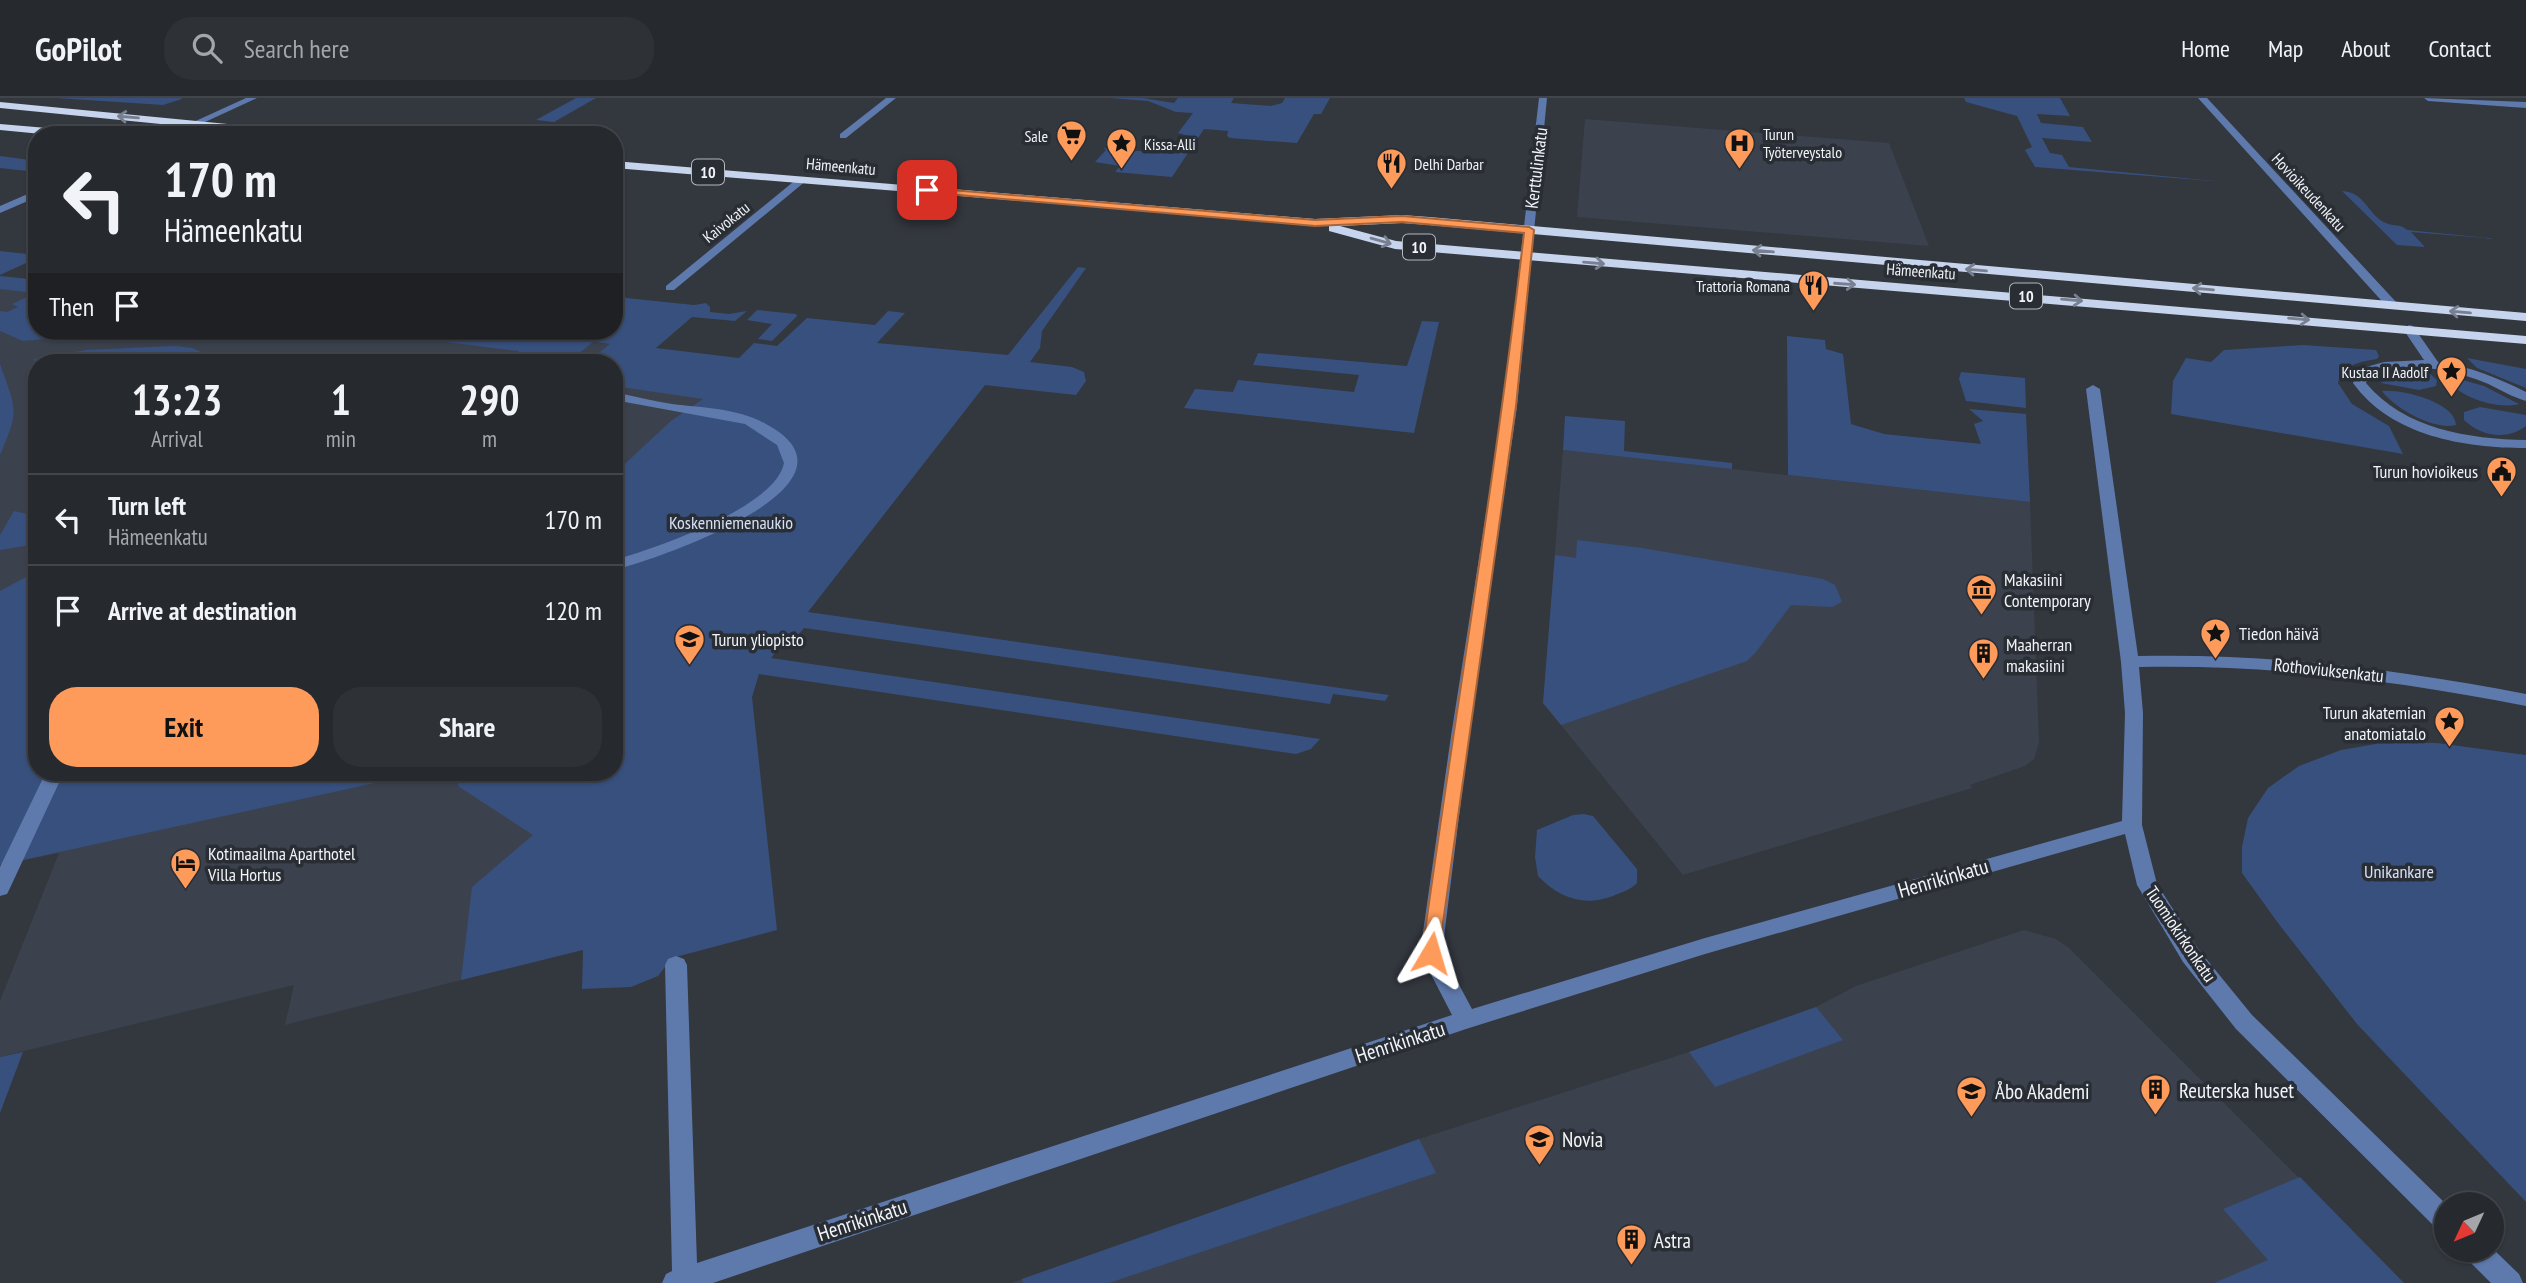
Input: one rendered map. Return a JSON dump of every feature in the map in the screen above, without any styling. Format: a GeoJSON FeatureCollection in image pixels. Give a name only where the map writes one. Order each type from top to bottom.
{"type":"FeatureCollection","features":[{"type":"Feature","properties":{"kind":"highway"},"geometry":{"type":"LineString","coordinates":[[0,105],[224,126]]}},
{"type":"Feature","properties":{"kind":"highway"},"geometry":{"type":"LineString","coordinates":[[0,127],[28,129]]}},
{"type":"Feature","properties":{"kind":"highway","name":"Hämeenkatu"},"geometry":{"type":"LineString","coordinates":[[623,165],[1315,223],[1402,219],[2526,317]]}},
{"type":"Feature","properties":{"kind":"highway","name":"Hämeenkatu"},"geometry":{"type":"LineString","coordinates":[[1315,223],[1395,245],[2526,340]]}},
{"type":"Feature","properties":{"kind":"street"},"geometry":{"type":"LineString","coordinates":[[188,126],[253,98]]}},
{"type":"Feature","properties":{"kind":"street"},"geometry":{"type":"LineString","coordinates":[[844,136],[892,98]]}},
{"type":"Feature","properties":{"kind":"street","name":"Kerttulinkatu"},"geometry":{"type":"LineString","coordinates":[[1466,1020],[1431,953],[1460,737],[1510,406],[1543,98]]}},
{"type":"Feature","properties":{"kind":"street","name":"Hovioikeudenkatu"},"geometry":{"type":"LineString","coordinates":[[2202,98],[2393,306]]}},
{"type":"Feature","properties":{"kind":"street"},"geometry":{"type":"LineString","coordinates":[[2428,98],[2526,104]]}},
{"type":"Feature","properties":{"kind":"street","name":"Kaivokatu"},"geometry":{"type":"LineString","coordinates":[[670,288],[802,180]]}},
{"type":"Feature","properties":{"kind":"street"},"geometry":{"type":"LineString","coordinates":[[0,210],[28,198]]}},
{"type":"Feature","properties":{"kind":"street"},"geometry":{"type":"LineString","coordinates":[[2409,329],[2435,366]]}},
{"type":"Feature","properties":{"kind":"street"},"geometry":{"type":"LineString","coordinates":[[2526,397],[2503,385],[2469,373],[2403,363],[2379,365],[2364,372],[2359,383],[2368,397],[2392,414],[2428,429],[2470,440],[2526,444]]}},
{"type":"Feature","properties":{"kind":"street","name":"Tuomiokirkonkatu"},"geometry":{"type":"LineString","coordinates":[[2093,389],[2130,662],[2134,713],[2132,824],[2147,885],[2191,956],[2244,1022],[2434,1209]]}},
{"type":"Feature","properties":{"kind":"street"},"geometry":{"type":"LineString","coordinates":[[623,398],[718,414],[758,424],[785,443],[791,453],[785,480],[745,511],[710,532],[674,547],[623,562]]}},
{"type":"Feature","properties":{"kind":"street","name":"Rothoviuksenkatu"},"geometry":{"type":"LineString","coordinates":[[2130,662],[2216,660],[2268,664],[2422,680],[2526,700]]}},
{"type":"Feature","properties":{"kind":"street"},"geometry":{"type":"LineString","coordinates":[[0,888],[51,781]]}},
{"type":"Feature","properties":{"kind":"street","name":"Henrikinkatu"},"geometry":{"type":"LineString","coordinates":[[682,1282],[1466,1020],[1705,946],[2132,824]]}},
{"type":"Feature","properties":{"kind":"street"},"geometry":{"type":"LineString","coordinates":[[676,965],[682,1282]]}},
{"type":"Feature","properties":{"kind":"street"},"geometry":{"type":"LineString","coordinates":[[2488,1262],[2510,1283]]}},
{"type":"Feature","properties":{"kind":"shaded area","name":"Turun Työterveystalo"},"geometry":{"type":"Polygon","coordinates":[[[1585,119],[1889,143],[1929,246],[1577,217],[1585,119]]]}},
{"type":"Feature","properties":{"kind":"shaded area","name":"Turun yliopisto"},"geometry":{"type":"Polygon","coordinates":[[[0,276],[28,279],[28,340],[572,340],[985,385],[758,674],[752,697],[623,728],[623,354],[28,354],[28,781],[586,781],[583,949],[285,1025],[294,985],[0,1057],[0,1001],[59,853],[0,865],[0,276]]]}},
{"type":"Feature","properties":{"kind":"shaded area"},"geometry":{"type":"Polygon","coordinates":[[[1563,450],[2030,502],[2039,743],[2034,759],[2025,766],[1970,785],[1972,788],[1683,875],[1543,703],[1563,450]]]}},
{"type":"Feature","properties":{"kind":"shaded area","name":"Åbo Akademi"},"geometry":{"type":"Polygon","coordinates":[[[2024,930],[2056,939],[2069,948],[2404,1283],[1011,1283],[1419,1139],[1689,1052],[1816,1007],[1856,986],[2024,930]]]}},
{"type":"Feature","properties":{"kind":"green space"},"geometry":{"type":"Polygon","coordinates":[[[56,98],[181,98],[182,99],[163,105],[56,98]]]}},
{"type":"Feature","properties":{"kind":"green space"},"geometry":{"type":"Polygon","coordinates":[[[576,98],[596,98],[554,122],[536,120],[576,98]]]}},
{"type":"Feature","properties":{"kind":"green space"},"geometry":{"type":"Polygon","coordinates":[[[1110,98],[1143,98],[1174,103],[1178,98],[1234,98],[1231,103],[1271,106],[1282,103],[1285,98],[1330,98],[1321,114],[1314,114],[1297,143],[1230,138],[1227,136],[1228,131],[1204,129],[1172,177],[1115,172],[1120,166],[1095,162],[1106,150],[1103,148],[1174,154],[1189,136],[1178,133],[1193,113],[1176,112],[1148,101],[1110,98]]]}},
{"type":"Feature","properties":{"kind":"green space"},"geometry":{"type":"Polygon","coordinates":[[[1964,98],[2060,98],[2070,116],[2037,114],[2041,123],[2083,127],[2092,142],[2042,138],[2050,153],[2062,155],[2069,167],[2225,182],[2035,167],[2025,150],[2032,147],[2017,116],[1966,102],[1964,98]]]}},
{"type":"Feature","properties":{"kind":"green space"},"geometry":{"type":"Polygon","coordinates":[[[0,156],[28,160],[28,171],[0,168],[0,156]]]}},
{"type":"Feature","properties":{"kind":"green space"},"geometry":{"type":"Polygon","coordinates":[[[2342,191],[2356,195],[2380,220],[2407,230],[2498,239],[2411,232],[2425,247],[2397,245],[2342,191]]]}},
{"type":"Feature","properties":{"kind":"green space"},"geometry":{"type":"Polygon","coordinates":[[[0,251],[28,254],[28,262],[0,275],[0,251]]]}},
{"type":"Feature","properties":{"kind":"green space","name":"Koskenniemenaukio"},"geometry":{"type":"Polygon","coordinates":[[[1078,267],[1086,268],[1042,331],[1040,348],[1030,362],[1072,367],[1084,372],[1086,381],[1076,395],[985,385],[808,612],[1389,695],[1385,701],[1333,694],[1330,704],[804,628],[796,638],[788,637],[771,658],[1320,739],[1311,749],[1296,754],[759,674],[752,697],[777,930],[672,958],[658,976],[631,987],[582,989],[583,950],[461,980],[472,887],[533,835],[458,786],[458,781],[623,781],[623,466],[671,421],[703,399],[623,387],[623,354],[597,354],[610,344],[593,342],[578,354],[516,354],[519,351],[430,340],[623,340],[623,294],[626,298],[694,305],[706,303],[710,312],[729,314],[747,311],[735,321],[692,317],[656,348],[739,358],[754,343],[777,346],[807,318],[875,325],[888,311],[905,313],[877,343],[1008,355],[1078,267]]]}},
{"type":"Feature","properties":{"kind":"green space"},"geometry":{"type":"Polygon","coordinates":[[[0,276],[28,279],[28,292],[0,289],[0,276]]]}},
{"type":"Feature","properties":{"kind":"green space"},"geometry":{"type":"Polygon","coordinates":[[[28,297],[28,340],[34,340],[23,341],[0,331],[0,311],[7,312],[18,307],[12,304],[28,297]]]}},
{"type":"Feature","properties":{"kind":"green space"},"geometry":{"type":"Polygon","coordinates":[[[757,310],[797,316],[772,341],[758,339],[772,324],[747,320],[757,310]]]}},
{"type":"Feature","properties":{"kind":"green space"},"geometry":{"type":"Polygon","coordinates":[[[1422,321],[1439,322],[1414,433],[1184,408],[1195,389],[1233,392],[1238,380],[1354,392],[1359,375],[1253,365],[1258,353],[1407,366],[1422,321]]]}},
{"type":"Feature","properties":{"kind":"green space"},"geometry":{"type":"Polygon","coordinates":[[[1787,336],[1825,340],[1826,349],[1843,354],[1851,424],[1884,434],[1981,444],[1974,424],[1983,421],[1969,409],[2026,414],[2030,502],[1788,475],[1787,336]]]}},
{"type":"Feature","properties":{"kind":"green space"},"geometry":{"type":"Polygon","coordinates":[[[2303,345],[2376,350],[2379,356],[2377,359],[2348,368],[2338,383],[2352,404],[2389,426],[2403,454],[2171,414],[2173,381],[2186,358],[2211,362],[2224,350],[2303,345]]]}},
{"type":"Feature","properties":{"kind":"green space"},"geometry":{"type":"Polygon","coordinates":[[[175,346],[201,352],[63,354],[86,350],[175,346]]]}},
{"type":"Feature","properties":{"kind":"green space"},"geometry":{"type":"Polygon","coordinates":[[[2467,358],[2526,369],[2526,388],[2477,368],[2467,358]]]}},
{"type":"Feature","properties":{"kind":"green space"},"geometry":{"type":"Polygon","coordinates":[[[0,364],[10,391],[13,418],[0,455],[0,364]]]}},
{"type":"Feature","properties":{"kind":"green space"},"geometry":{"type":"Polygon","coordinates":[[[1961,372],[2025,378],[2026,408],[1966,401],[1959,379],[1961,372]]]}},
{"type":"Feature","properties":{"kind":"green space"},"geometry":{"type":"Polygon","coordinates":[[[2429,373],[2437,380],[2436,386],[2419,390],[2381,383],[2392,375],[2429,373]]]}},
{"type":"Feature","properties":{"kind":"green space"},"geometry":{"type":"Polygon","coordinates":[[[2449,376],[2484,386],[2519,404],[2500,405],[2469,396],[2452,385],[2447,378],[2449,376]]]}},
{"type":"Feature","properties":{"kind":"green space"},"geometry":{"type":"Polygon","coordinates":[[[2382,391],[2402,392],[2437,404],[2447,410],[2456,425],[2437,425],[2416,417],[2382,391]]]}},
{"type":"Feature","properties":{"kind":"green space"},"geometry":{"type":"Polygon","coordinates":[[[2480,407],[2526,415],[2526,426],[2511,434],[2502,435],[2478,430],[2464,420],[2464,412],[2480,407]]]}},
{"type":"Feature","properties":{"kind":"green space"},"geometry":{"type":"Polygon","coordinates":[[[1565,416],[1625,421],[1624,451],[1732,463],[1732,469],[1563,450],[1565,416]]]}},
{"type":"Feature","properties":{"kind":"green space"},"geometry":{"type":"Polygon","coordinates":[[[14,511],[28,514],[28,545],[0,550],[0,535],[14,511]]]}},
{"type":"Feature","properties":{"kind":"green space"},"geometry":{"type":"Polygon","coordinates":[[[1577,540],[1642,548],[1823,579],[1835,585],[1842,602],[1832,607],[1791,605],[1747,661],[1561,725],[1543,703],[1555,555],[1576,558],[1577,540]]]}},
{"type":"Feature","properties":{"kind":"green space"},"geometry":{"type":"Polygon","coordinates":[[[28,577],[28,781],[384,781],[0,865],[0,591],[28,577]]]}},
{"type":"Feature","properties":{"kind":"green space","name":"Unikankare"},"geometry":{"type":"Polygon","coordinates":[[[2387,742],[2437,743],[2526,755],[2526,1202],[2357,1024],[2242,873],[2242,847],[2248,818],[2268,788],[2299,766],[2341,750],[2387,742]]]}},
{"type":"Feature","properties":{"kind":"green space"},"geometry":{"type":"Polygon","coordinates":[[[1573,815],[1593,816],[1637,869],[1637,883],[1632,887],[1613,896],[1592,901],[1563,895],[1546,884],[1538,876],[1535,857],[1537,830],[1573,815]]]}},
{"type":"Feature","properties":{"kind":"green space"},"geometry":{"type":"Polygon","coordinates":[[[1816,1007],[1843,1040],[1715,1087],[1689,1052],[1816,1007]]]}},
{"type":"Feature","properties":{"kind":"green space"},"geometry":{"type":"Polygon","coordinates":[[[23,1052],[0,1113],[0,1057],[23,1052]]]}},
{"type":"Feature","properties":{"kind":"green space"},"geometry":{"type":"Polygon","coordinates":[[[1419,1139],[1436,1173],[1109,1283],[1023,1283],[1022,1279],[1419,1139]]]}},
{"type":"Feature","properties":{"kind":"green space"},"geometry":{"type":"Polygon","coordinates":[[[2300,1177],[2404,1283],[2214,1283],[2268,1260],[2223,1209],[2300,1177]]]}},
{"type":"Feature","properties":{"kind":"place","name":"Sale"},"geometry":{"type":"Point","coordinates":[1071,163]}},
{"type":"Feature","properties":{"kind":"place","name":"Turun Työterveystalo"},"geometry":{"type":"Point","coordinates":[1740,170]}},
{"type":"Feature","properties":{"kind":"place","name":"Kissa-Alli"},"geometry":{"type":"Point","coordinates":[1121,171]}},
{"type":"Feature","properties":{"kind":"place","name":"Delhi Darbar"},"geometry":{"type":"Point","coordinates":[1391,191]}},
{"type":"Feature","properties":{"kind":"place","name":"Trattoria Romana"},"geometry":{"type":"Point","coordinates":[1813,313]}},
{"type":"Feature","properties":{"kind":"place","name":"Kustaa II Aadolf"},"geometry":{"type":"Point","coordinates":[2451,399]}},
{"type":"Feature","properties":{"kind":"place","name":"Turun hovioikeus"},"geometry":{"type":"Point","coordinates":[2501,498]}},
{"type":"Feature","properties":{"kind":"place","name":"Makasiini Contemporary"},"geometry":{"type":"Point","coordinates":[1981,616]}},
{"type":"Feature","properties":{"kind":"place","name":"Tiedon häivä"},"geometry":{"type":"Point","coordinates":[2216,660]}},
{"type":"Feature","properties":{"kind":"place","name":"Turun yliopisto"},"geometry":{"type":"Point","coordinates":[689,666]}},
{"type":"Feature","properties":{"kind":"place","name":"Maaherran makasiini"},"geometry":{"type":"Point","coordinates":[1983,681]}},
{"type":"Feature","properties":{"kind":"place","name":"Turun akatemian anatomiatalo"},"geometry":{"type":"Point","coordinates":[2449,749]}},
{"type":"Feature","properties":{"kind":"place","name":"Kotimaailma Aparthotel Villa Hortus"},"geometry":{"type":"Point","coordinates":[185,890]}},
{"type":"Feature","properties":{"kind":"place","name":"Reuterska huset"},"geometry":{"type":"Point","coordinates":[2156,1117]}},
{"type":"Feature","properties":{"kind":"place","name":"Åbo Akademi"},"geometry":{"type":"Point","coordinates":[1972,1118]}},
{"type":"Feature","properties":{"kind":"place","name":"Novia"},"geometry":{"type":"Point","coordinates":[1539,1166]}},
{"type":"Feature","properties":{"kind":"place","name":"Astra"},"geometry":{"type":"Point","coordinates":[1631,1267]}},
{"type":"Feature","properties":{"kind":"route"},"geometry":{"type":"LineString","coordinates":[[927,190],[1315,223],[1402,219],[1529,230],[1510,406],[1460,737],[1431,953]]}}]}
